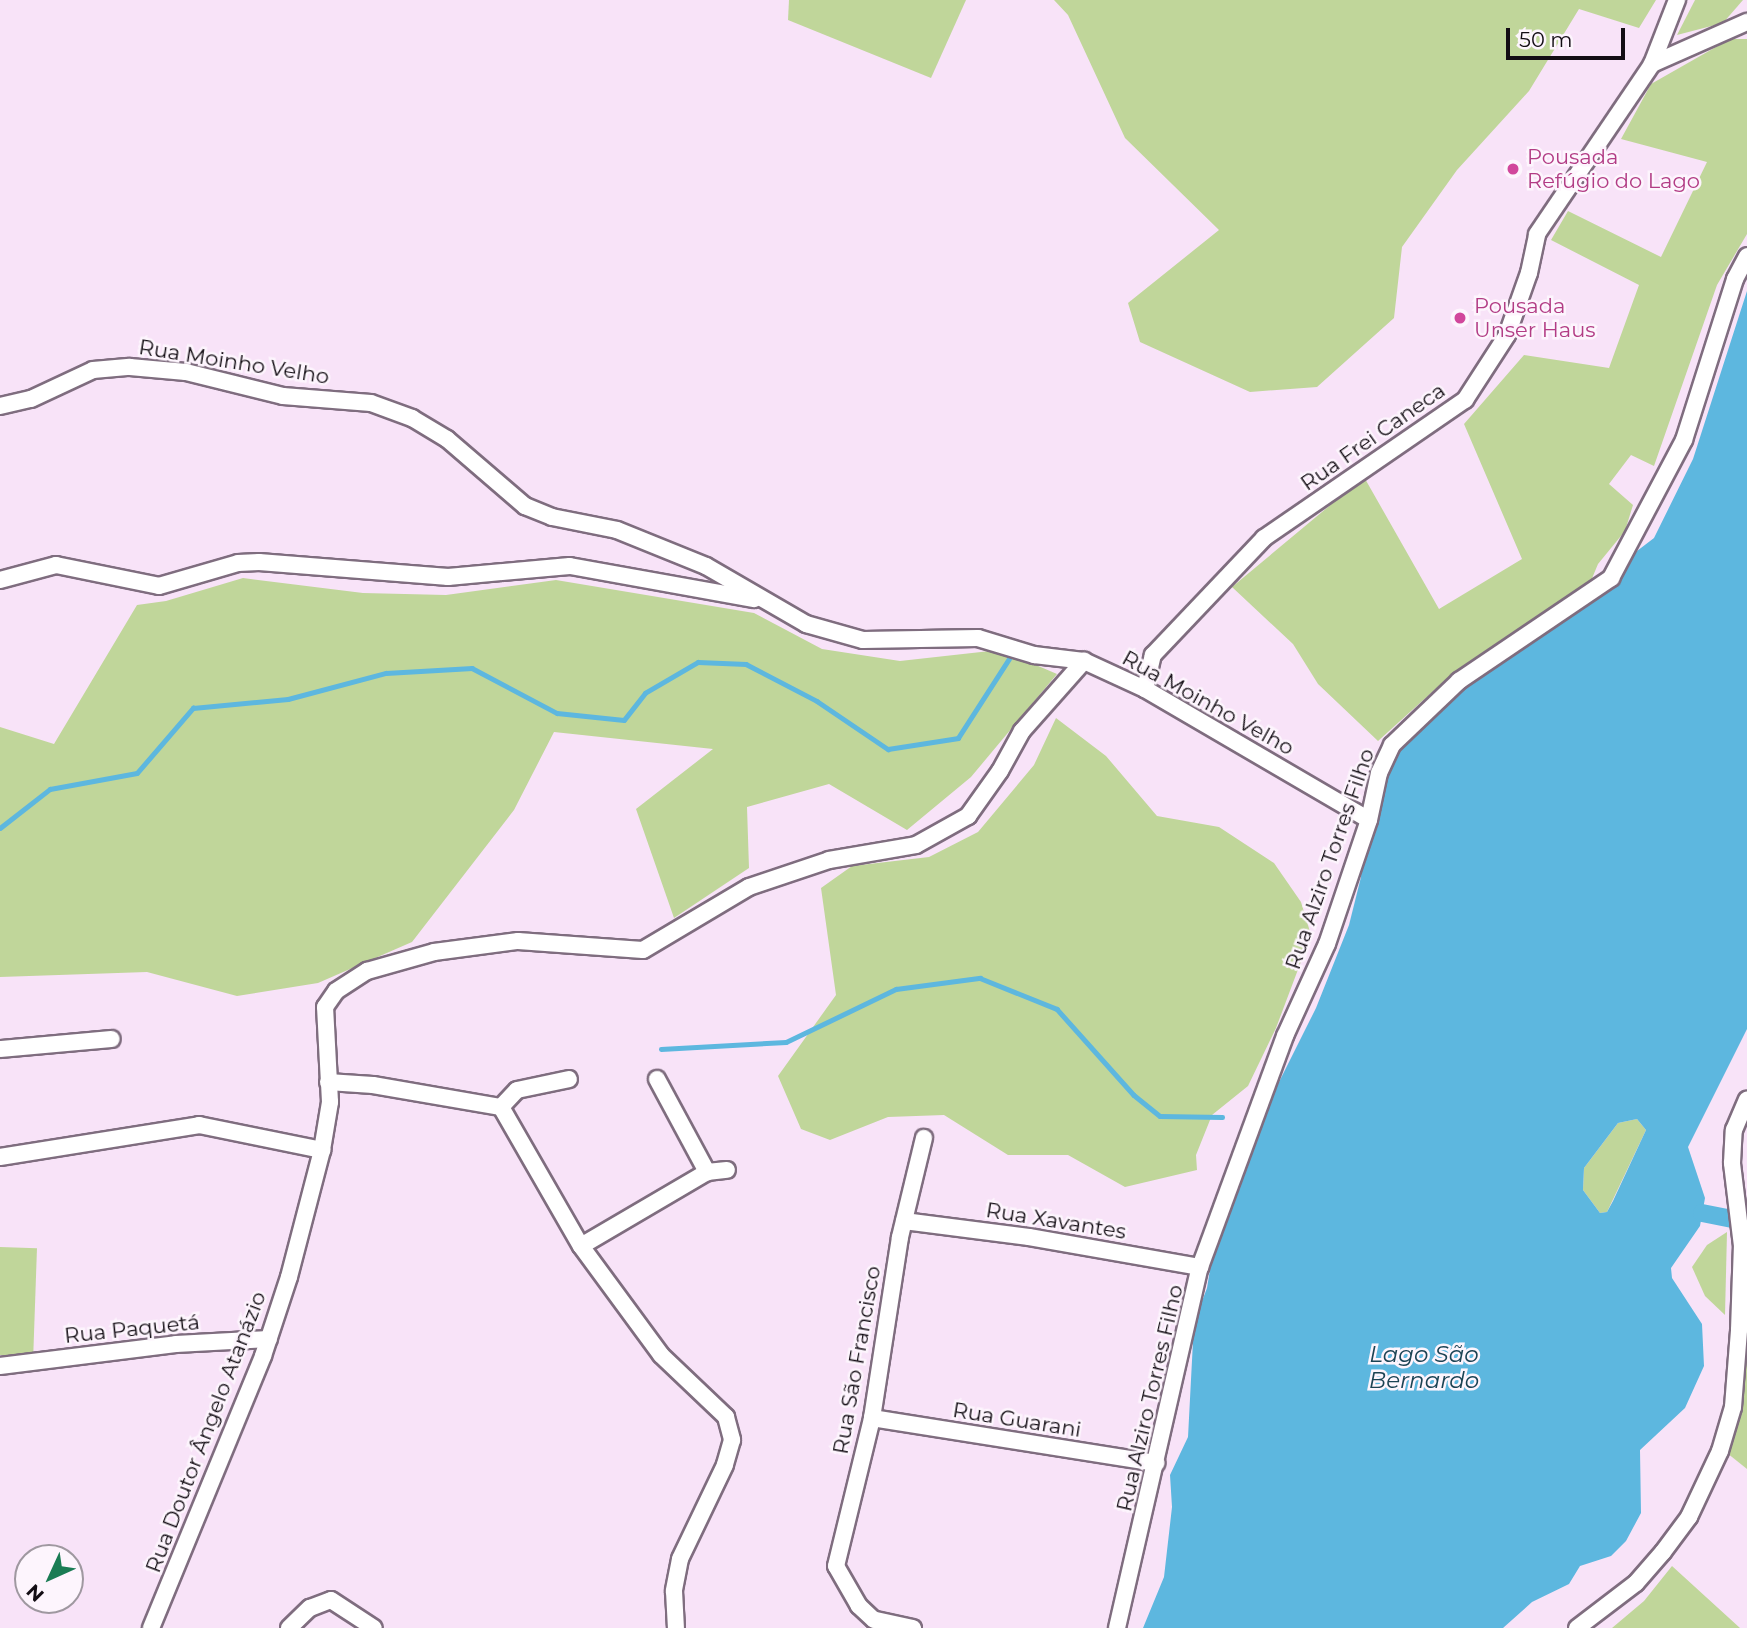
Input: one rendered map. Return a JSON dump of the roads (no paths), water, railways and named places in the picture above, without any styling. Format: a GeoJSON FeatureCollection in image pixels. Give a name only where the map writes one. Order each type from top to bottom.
{"type":"FeatureCollection","features":[{"type":"Feature","properties":{"kind":"street","name":"Rua Frei Caneca"},"geometry":{"type":"LineString","coordinates":[[1145,689],[1153,655],[1264,538],[1465,400],[1507,335],[1529,274],[1537,234],[1652,64],[1677,0]]}},
{"type":"Feature","properties":{"kind":"street"},"geometry":{"type":"LineString","coordinates":[[1652,64],[1747,22]]}},
{"type":"Feature","properties":{"kind":"street","name":"Rua Alziro Torres Filho"},"geometry":{"type":"LineString","coordinates":[[1117,1628],[1200,1267],[1285,1036],[1327,944],[1369,820],[1379,773],[1392,745],[1460,681],[1611,578],[1684,440],[1735,279],[1747,256]]}},
{"type":"Feature","properties":{"kind":"street","name":"Rua Moinho Velho"},"geometry":{"type":"LineString","coordinates":[[0,405],[30,399],[93,370],[130,367],[186,372],[284,396],[371,403],[412,418],[447,439],[503,490],[535,511],[642,540],[729,576],[760,601],[806,624],[851,638],[978,638],[1034,655],[1084,661],[1145,689],[1369,820]]}},
{"type":"Feature","properties":{"kind":"street"},"geometry":{"type":"LineString","coordinates":[[0,580],[56,565],[131,584],[159,586],[238,563],[448,577],[570,566],[760,601]]}},
{"type":"Feature","properties":{"kind":"street","name":"Rua Doutor Ângelo Atanázio"},"geometry":{"type":"LineString","coordinates":[[151,1628],[270,1339],[322,1150],[328,1082],[325,1007],[336,991],[367,971],[434,952],[518,941],[643,950],[749,887],[829,860],[916,845],[968,816],[1000,771],[1022,731],[1084,661]]}},
{"type":"Feature","properties":{"kind":"street"},"geometry":{"type":"LineString","coordinates":[[0,1049],[112,1039]]}},
{"type":"Feature","properties":{"kind":"street"},"geometry":{"type":"LineString","coordinates":[[501,1107],[517,1090],[569,1079]]}},
{"type":"Feature","properties":{"kind":"street"},"geometry":{"type":"LineString","coordinates":[[657,1079],[707,1171]]}},
{"type":"Feature","properties":{"kind":"street"},"geometry":{"type":"LineString","coordinates":[[328,1082],[373,1085],[501,1107]]}},
{"type":"Feature","properties":{"kind":"street"},"geometry":{"type":"LineString","coordinates":[[1577,1628],[1636,1583],[1662,1552],[1689,1517],[1720,1451],[1733,1407],[1739,1329],[1742,1246],[1732,1163],[1734,1130],[1747,1100]]}},
{"type":"Feature","properties":{"kind":"street"},"geometry":{"type":"LineString","coordinates":[[501,1107],[581,1246],[662,1355],[726,1417],[732,1440],[681,1559],[674,1591],[676,1628]]}},
{"type":"Feature","properties":{"kind":"street"},"geometry":{"type":"LineString","coordinates":[[0,1157],[199,1125],[322,1150]]}},
{"type":"Feature","properties":{"kind":"street","name":"Rua São Francisco"},"geometry":{"type":"LineString","coordinates":[[913,1628],[874,1620],[859,1606],[836,1566],[872,1419],[904,1221],[924,1138]]}},
{"type":"Feature","properties":{"kind":"street"},"geometry":{"type":"LineString","coordinates":[[581,1246],[707,1171],[727,1170]]}},
{"type":"Feature","properties":{"kind":"street","name":"Rua Xavantes"},"geometry":{"type":"LineString","coordinates":[[904,1221],[1030,1237],[1200,1267]]}},
{"type":"Feature","properties":{"kind":"street","name":"Rua Paquetá"},"geometry":{"type":"LineString","coordinates":[[3,1366],[176,1343],[270,1339]]}},
{"type":"Feature","properties":{"kind":"street"},"geometry":{"type":"LineString","coordinates":[[0,1383],[3,1366]]}},
{"type":"Feature","properties":{"kind":"street","name":"Rua Guarani"},"geometry":{"type":"LineString","coordinates":[[872,1419],[1156,1463]]}},
{"type":"Feature","properties":{"kind":"street"},"geometry":{"type":"LineString","coordinates":[[289,1628],[310,1608],[331,1600],[374,1628]]}},
{"type":"Feature","properties":{"kind":"water","name":"Lago São Bernardo"},"geometry":{"type":"Polygon","coordinates":[[[1747,291],[1747,1029],[1688,1147],[1705,1198],[1700,1226],[1671,1268],[1672,1278],[1702,1324],[1704,1366],[1685,1408],[1640,1450],[1641,1513],[1626,1541],[1611,1556],[1580,1566],[1569,1584],[1532,1602],[1503,1628],[1143,1628],[1164,1577],[1172,1507],[1170,1475],[1188,1437],[1194,1322],[1207,1288],[1215,1239],[1256,1128],[1316,1008],[1349,925],[1361,877],[1363,825],[1395,748],[1429,710],[1654,538],[1693,459],[1747,291]],[[1637,1119],[1618,1123],[1584,1168],[1583,1190],[1600,1213],[1607,1212],[1646,1130],[1637,1119]]]}},
{"type":"Feature","properties":{"kind":"waterway"},"geometry":{"type":"LineString","coordinates":[[0,828],[50,789],[137,773],[193,708],[288,699],[386,673],[472,668],[557,713],[624,720],[645,693],[698,662],[746,664],[817,701],[888,749],[958,738],[1009,659]]}},
{"type":"Feature","properties":{"kind":"waterway"},"geometry":{"type":"LineString","coordinates":[[661,1049],[786,1042],[896,989],[980,978],[1057,1009],[1134,1095],[1160,1116],[1222,1117]]}},
{"type":"Feature","properties":{"kind":"waterway"},"geometry":{"type":"LineString","coordinates":[[1702,1213],[1747,1222]]}},
{"type":"Feature","properties":{"kind":"place","name":"Pousada Refúgio do Lago"},"geometry":{"type":"Point","coordinates":[1513,169]}},
{"type":"Feature","properties":{"kind":"place","name":"Pousada Unser Haus"},"geometry":{"type":"Point","coordinates":[1460,318]}}]}
